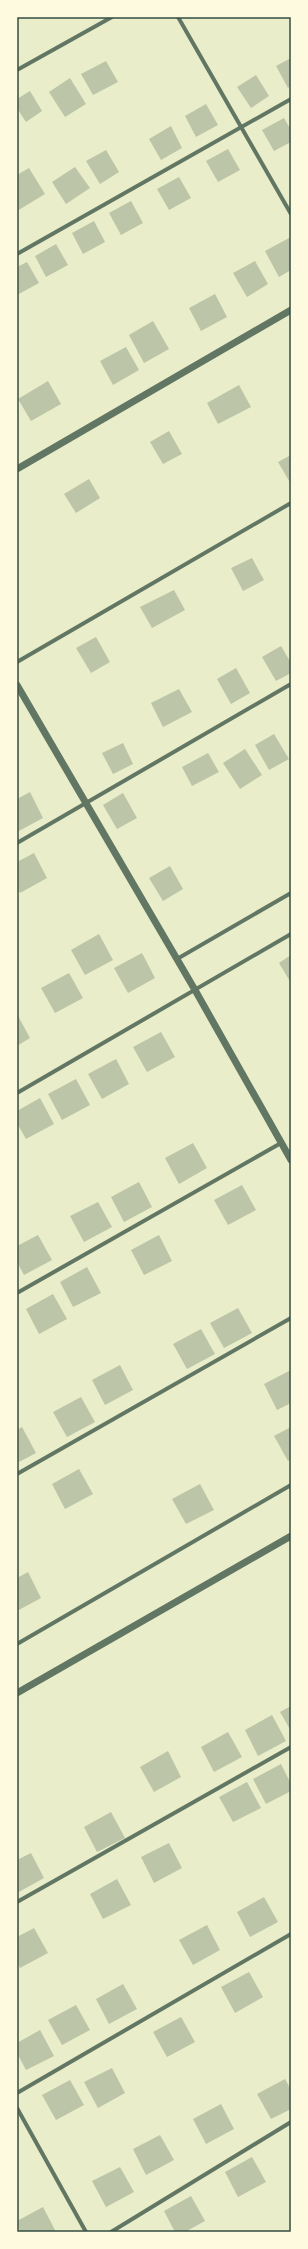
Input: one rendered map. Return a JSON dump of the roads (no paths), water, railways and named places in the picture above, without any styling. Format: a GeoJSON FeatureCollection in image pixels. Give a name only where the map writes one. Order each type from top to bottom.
{"type":"FeatureCollection","features":[{"type":"Feature","properties":{"kind":"street"},"geometry":{"type":"LineString","coordinates":[[17,70],[112,17]]}},
{"type":"Feature","properties":{"kind":"street"},"geometry":{"type":"LineString","coordinates":[[178,17],[291,214]]}},
{"type":"Feature","properties":{"kind":"street"},"geometry":{"type":"LineString","coordinates":[[17,254],[291,99]]}},
{"type":"Feature","properties":{"kind":"street"},"geometry":{"type":"LineString","coordinates":[[17,469],[291,310]]}},
{"type":"Feature","properties":{"kind":"street"},"geometry":{"type":"LineString","coordinates":[[17,662],[291,503]]}},
{"type":"Feature","properties":{"kind":"street"},"geometry":{"type":"LineString","coordinates":[[17,843],[291,684]]}},
{"type":"Feature","properties":{"kind":"street"},"geometry":{"type":"LineString","coordinates":[[17,685],[195,990],[291,1160]]}},
{"type":"Feature","properties":{"kind":"street"},"geometry":{"type":"LineString","coordinates":[[177,959],[291,893]]}},
{"type":"Feature","properties":{"kind":"street"},"geometry":{"type":"LineString","coordinates":[[17,1093],[291,934]]}},
{"type":"Feature","properties":{"kind":"street"},"geometry":{"type":"LineString","coordinates":[[17,1293],[281,1143]]}},
{"type":"Feature","properties":{"kind":"street"},"geometry":{"type":"LineString","coordinates":[[17,1474],[291,1318]]}},
{"type":"Feature","properties":{"kind":"street"},"geometry":{"type":"LineString","coordinates":[[17,1644],[291,1484]]}},
{"type":"Feature","properties":{"kind":"street"},"geometry":{"type":"LineString","coordinates":[[17,1692],[291,1536]]}},
{"type":"Feature","properties":{"kind":"street"},"geometry":{"type":"LineString","coordinates":[[17,1902],[291,1747]]}},
{"type":"Feature","properties":{"kind":"street"},"geometry":{"type":"LineString","coordinates":[[17,2093],[291,1934]]}},
{"type":"Feature","properties":{"kind":"street"},"geometry":{"type":"LineString","coordinates":[[17,2108],[86,2232]]}},
{"type":"Feature","properties":{"kind":"street"},"geometry":{"type":"LineString","coordinates":[[111,2232],[291,2122]]}}]}
